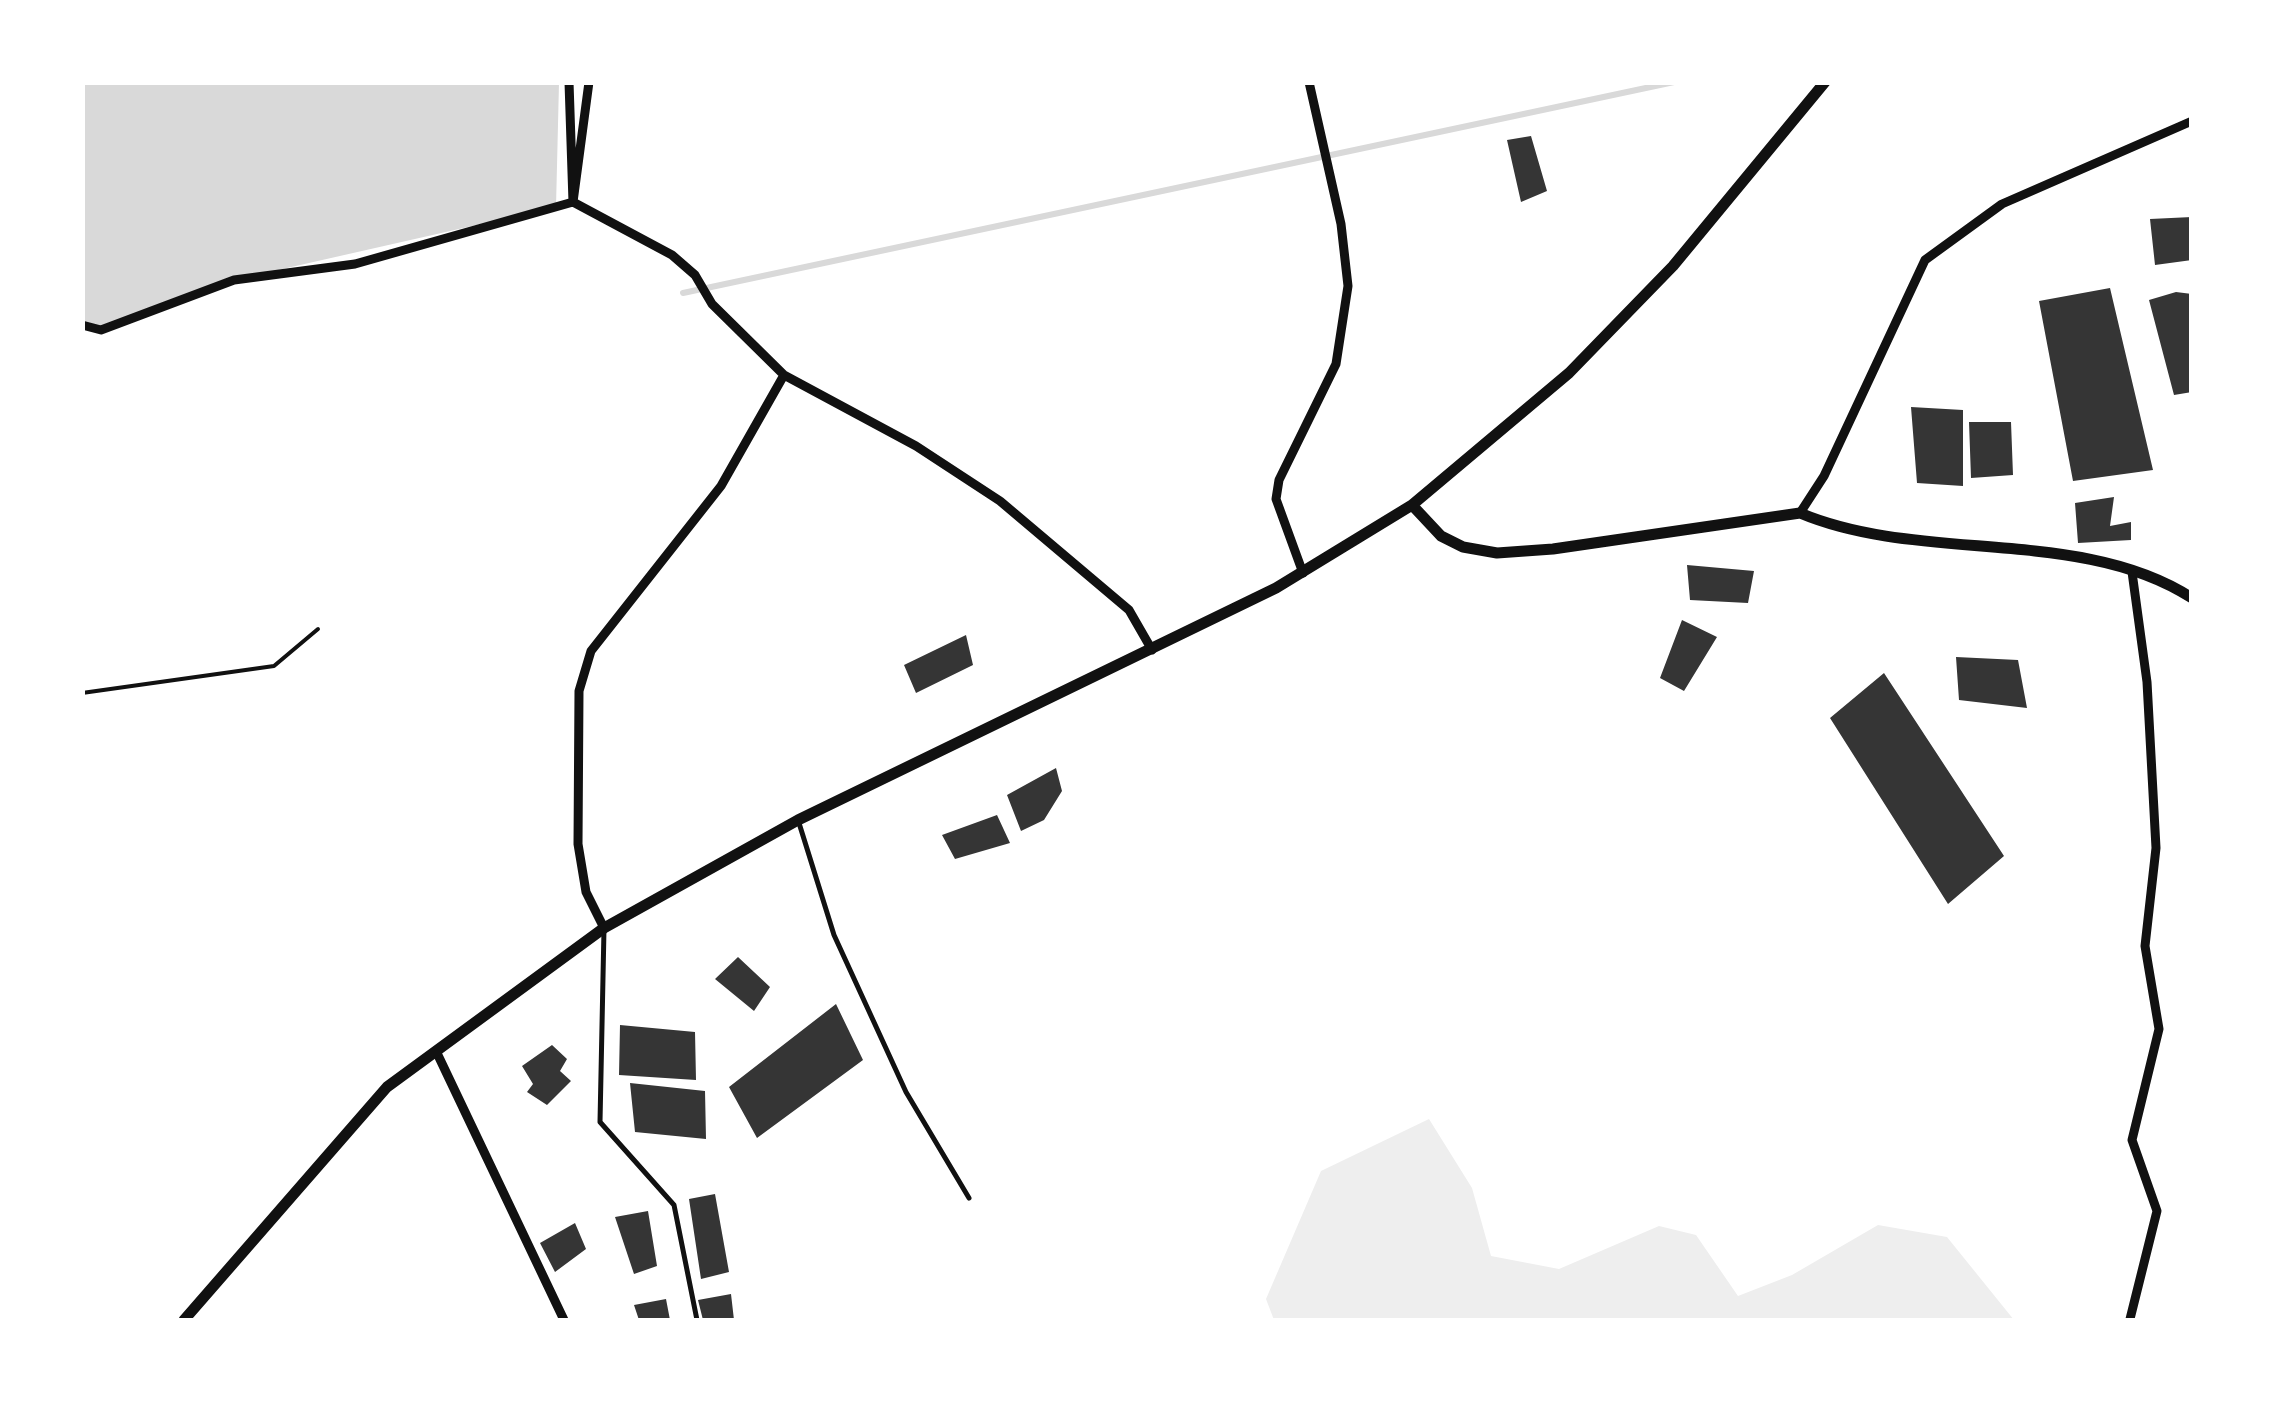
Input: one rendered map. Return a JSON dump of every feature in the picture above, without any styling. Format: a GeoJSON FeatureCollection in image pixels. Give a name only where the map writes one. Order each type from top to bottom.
{"type":"FeatureCollection","features":[{"type":"Feature","properties":{"kind":"street"},"geometry":{"type":"LineString","coordinates":[[569,82],[572,202]]}},
{"type":"Feature","properties":{"kind":"street"},"geometry":{"type":"LineString","coordinates":[[572,202],[589,82]]}},
{"type":"Feature","properties":{"kind":"street"},"geometry":{"type":"LineString","coordinates":[[1303,573],[1276,499],[1279,480],[1336,364],[1348,286],[1309,82]]}},
{"type":"Feature","properties":{"kind":"street"},"geometry":{"type":"LineString","coordinates":[[184,1320],[387,1087],[604,928],[798,820],[1303,573],[1412,505],[1570,373],[1673,266],[1825,82]]}},
{"type":"Feature","properties":{"kind":"street"},"geometry":{"type":"LineString","coordinates":[[1800,513],[1824,476],[1926,260],[2002,204],[2192,121]]}},
{"type":"Feature","properties":{"kind":"street"},"geometry":{"type":"LineString","coordinates":[[82,325],[101,330],[234,280],[355,264],[572,202],[672,255],[695,274],[712,304],[784,375],[916,446],[1000,502],[1128,610],[1152,650]]}},
{"type":"Feature","properties":{"kind":"street"},"geometry":{"type":"LineString","coordinates":[[604,928],[586,892],[578,844],[580,691],[590,651],[721,486],[784,375]]}},
{"type":"Feature","properties":{"kind":"street"},"geometry":{"type":"LineString","coordinates":[[1412,505],[1441,536],[1463,548],[1497,552],[1553,549],[1800,513],[1852,532],[2067,558],[2132,572],[2192,598]]}},
{"type":"Feature","properties":{"kind":"street"},"geometry":{"type":"LineString","coordinates":[[2130,1319],[2157,1211],[2132,1140],[2159,1029],[2146,946],[2156,848],[2147,682],[2132,572]]}},
{"type":"Feature","properties":{"kind":"street"},"geometry":{"type":"LineString","coordinates":[[436,1051],[564,1320]]}},
{"type":"Feature","properties":{"kind":"lane"},"geometry":{"type":"LineString","coordinates":[[798,820],[834,935],[906,1092],[968,1198]]}},
{"type":"Feature","properties":{"kind":"lane"},"geometry":{"type":"LineString","coordinates":[[604,928],[600,1122],[674,1205],[697,1320]]}},
{"type":"Feature","properties":{"kind":"path"},"geometry":{"type":"LineString","coordinates":[[82,693],[274,666],[318,629]]}},
{"type":"Feature","properties":{"kind":"shaded area"},"geometry":{"type":"Polygon","coordinates":[[[83,83],[559,83],[556,207],[234,280],[101,330],[83,321],[83,83]]]}},
{"type":"Feature","properties":{"kind":"shaded area"},"geometry":{"type":"Polygon","coordinates":[[[1429,1119],[1472,1188],[1491,1256],[1559,1269],[1659,1226],[1696,1235],[1738,1296],[1792,1275],[1878,1225],[1947,1237],[2014,1320],[1274,1320],[1266,1299],[1321,1171],[1429,1119]]]}},
{"type":"Feature","properties":{"kind":"building"},"geometry":{"type":"Polygon","coordinates":[[[1531,136],[1547,191],[1521,202],[1507,140],[1531,136]]]}},
{"type":"Feature","properties":{"kind":"building"},"geometry":{"type":"Polygon","coordinates":[[[2192,217],[2192,260],[2155,265],[2150,219],[2192,217]]]}},
{"type":"Feature","properties":{"kind":"building"},"geometry":{"type":"Polygon","coordinates":[[[2110,288],[2153,470],[2073,481],[2039,301],[2110,288]]]}},
{"type":"Feature","properties":{"kind":"building"},"geometry":{"type":"Polygon","coordinates":[[[2176,292],[2192,294],[2192,392],[2174,395],[2149,300],[2176,292]]]}},
{"type":"Feature","properties":{"kind":"building"},"geometry":{"type":"Polygon","coordinates":[[[1911,407],[1963,410],[1963,486],[1917,483],[1911,407]]]}},
{"type":"Feature","properties":{"kind":"building"},"geometry":{"type":"Polygon","coordinates":[[[1969,422],[2011,422],[2013,475],[1971,478],[1969,422]]]}},
{"type":"Feature","properties":{"kind":"building"},"geometry":{"type":"Polygon","coordinates":[[[2114,497],[2110,526],[2131,522],[2131,540],[2078,543],[2075,503],[2114,497]]]}},
{"type":"Feature","properties":{"kind":"building"},"geometry":{"type":"Polygon","coordinates":[[[1687,565],[1754,571],[1748,603],[1690,600],[1687,565]]]}},
{"type":"Feature","properties":{"kind":"building"},"geometry":{"type":"Polygon","coordinates":[[[1682,620],[1717,637],[1684,691],[1660,678],[1682,620]]]}},
{"type":"Feature","properties":{"kind":"building"},"geometry":{"type":"Polygon","coordinates":[[[966,635],[973,665],[916,693],[904,665],[966,635]]]}},
{"type":"Feature","properties":{"kind":"building"},"geometry":{"type":"Polygon","coordinates":[[[1956,657],[2018,660],[2027,708],[1959,700],[1956,657]]]}},
{"type":"Feature","properties":{"kind":"building"},"geometry":{"type":"Polygon","coordinates":[[[1884,673],[2004,856],[1948,904],[1830,718],[1884,673]]]}},
{"type":"Feature","properties":{"kind":"building"},"geometry":{"type":"Polygon","coordinates":[[[1056,768],[1062,791],[1044,820],[1021,831],[1007,795],[1056,768]]]}},
{"type":"Feature","properties":{"kind":"building"},"geometry":{"type":"Polygon","coordinates":[[[997,815],[1010,843],[955,859],[942,835],[997,815]]]}},
{"type":"Feature","properties":{"kind":"building"},"geometry":{"type":"Polygon","coordinates":[[[738,957],[770,987],[754,1011],[715,979],[738,957]]]}},
{"type":"Feature","properties":{"kind":"building"},"geometry":{"type":"Polygon","coordinates":[[[836,1004],[863,1060],[757,1138],[729,1087],[836,1004]]]}},
{"type":"Feature","properties":{"kind":"building"},"geometry":{"type":"Polygon","coordinates":[[[620,1025],[695,1032],[696,1080],[619,1075],[620,1025]]]}},
{"type":"Feature","properties":{"kind":"building"},"geometry":{"type":"Polygon","coordinates":[[[552,1045],[567,1059],[560,1071],[571,1081],[547,1105],[527,1092],[533,1084],[522,1066],[552,1045]]]}},
{"type":"Feature","properties":{"kind":"building"},"geometry":{"type":"Polygon","coordinates":[[[630,1083],[705,1091],[706,1139],[635,1132],[630,1083]]]}},
{"type":"Feature","properties":{"kind":"building"},"geometry":{"type":"Polygon","coordinates":[[[715,1194],[729,1272],[701,1279],[689,1199],[715,1194]]]}},
{"type":"Feature","properties":{"kind":"building"},"geometry":{"type":"Polygon","coordinates":[[[648,1211],[657,1266],[634,1274],[615,1217],[648,1211]]]}},
{"type":"Feature","properties":{"kind":"building"},"geometry":{"type":"Polygon","coordinates":[[[575,1223],[586,1249],[555,1272],[540,1243],[575,1223]]]}},
{"type":"Feature","properties":{"kind":"building"},"geometry":{"type":"Polygon","coordinates":[[[731,1294],[734,1320],[703,1320],[698,1300],[731,1294]]]}},
{"type":"Feature","properties":{"kind":"building"},"geometry":{"type":"Polygon","coordinates":[[[666,1299],[670,1320],[639,1320],[634,1305],[666,1299]]]}},
{"type":"Feature","properties":{"kind":"waterway"},"geometry":{"type":"LineString","coordinates":[[683,293],[1674,82]]}}]}
